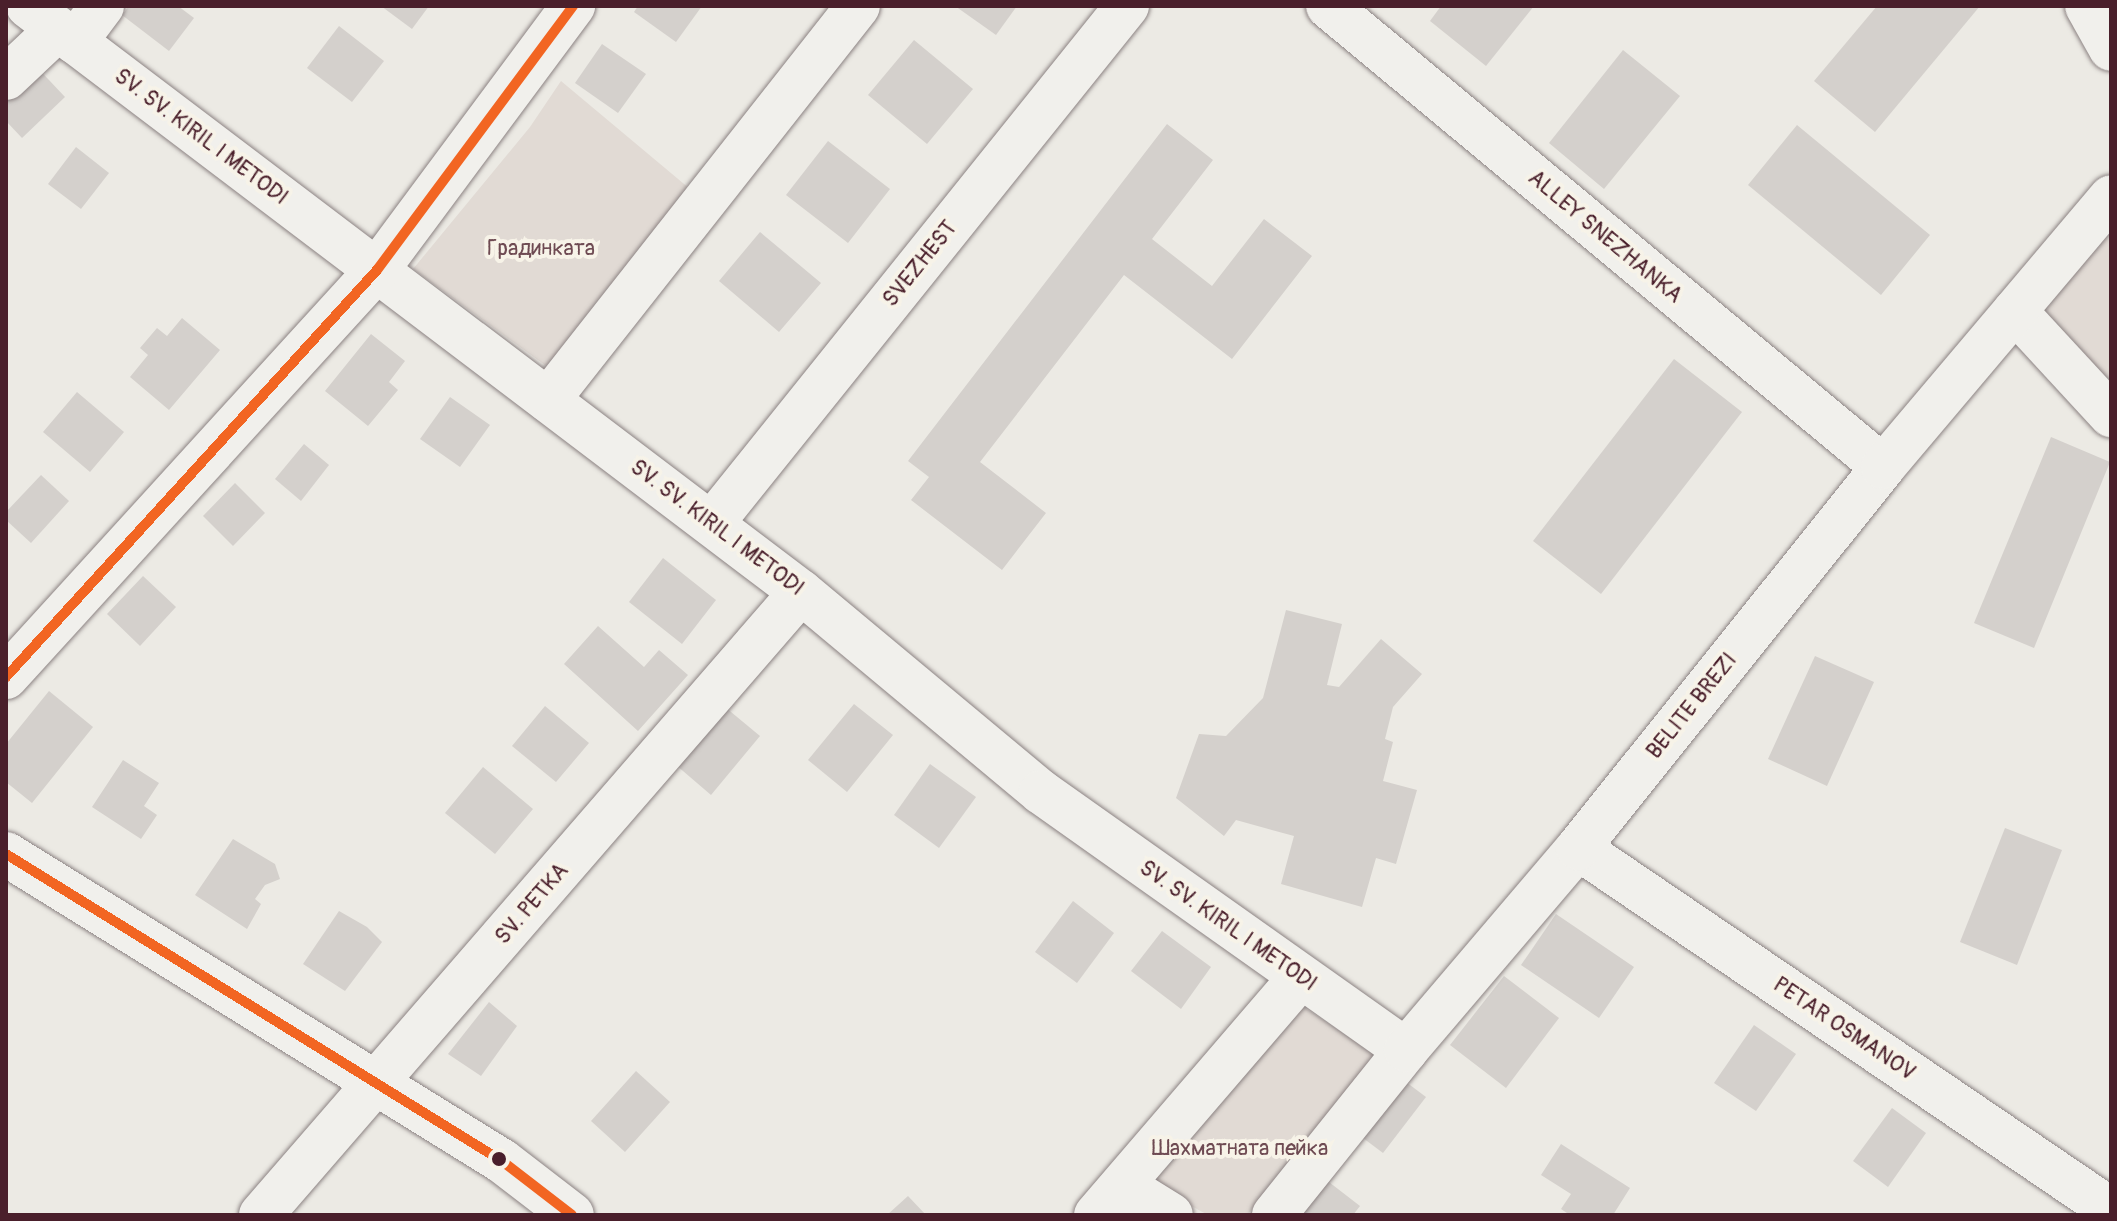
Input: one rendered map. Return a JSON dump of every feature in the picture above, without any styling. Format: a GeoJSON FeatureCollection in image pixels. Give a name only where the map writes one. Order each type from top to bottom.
{"type":"FeatureCollection","features":[{"type":"Feature","properties":{"kind":"street"},"geometry":{"type":"LineString","coordinates":[[6,78],[54,26],[102,6]]}},
{"type":"Feature","properties":{"kind":"street"},"geometry":{"type":"LineString","coordinates":[[6,677],[377,270],[573,6]]}},
{"type":"Feature","properties":{"kind":"street"},"geometry":{"type":"LineString","coordinates":[[548,400],[858,6]]}},
{"type":"Feature","properties":{"kind":"street","name":"SVEZHEST"},"geometry":{"type":"LineString","coordinates":[[712,523],[1127,6]]}},
{"type":"Feature","properties":{"kind":"street","name":"ALLEY SNEZHANKA"},"geometry":{"type":"LineString","coordinates":[[1328,6],[1883,467]]}},
{"type":"Feature","properties":{"kind":"street"},"geometry":{"type":"LineString","coordinates":[[2087,6],[2111,49]]}},
{"type":"Feature","properties":{"kind":"street","name":"SV. SV. KIRIL I METODI"},"geometry":{"type":"LineString","coordinates":[[54,26],[801,592],[1041,792],[1406,1050]]}},
{"type":"Feature","properties":{"kind":"street","name":"BELITE BREZI"},"geometry":{"type":"LineString","coordinates":[[1274,1215],[1406,1050],[1578,848],[1883,467],[2111,197]]}},
{"type":"Feature","properties":{"kind":"street"},"geometry":{"type":"LineString","coordinates":[[2015,311],[2111,415]]}},
{"type":"Feature","properties":{"kind":"street","name":"SV. PETKA"},"geometry":{"type":"LineString","coordinates":[[261,1215],[801,592]]}},
{"type":"Feature","properties":{"kind":"street","name":"PETAR OSMANOV"},"geometry":{"type":"LineString","coordinates":[[1578,848],[2111,1210]]}},
{"type":"Feature","properties":{"kind":"street"},"geometry":{"type":"LineString","coordinates":[[6,854],[502,1161],[572,1215]]}},
{"type":"Feature","properties":{"kind":"street"},"geometry":{"type":"LineString","coordinates":[[1171,1215],[1110,1201],[1300,978]]}},
{"type":"Feature","properties":{"kind":"green space","name":"Градинката"},"geometry":{"type":"Polygon","coordinates":[[[561,81],[696,194],[553,371],[413,269],[530,127],[561,81]]]}},
{"type":"Feature","properties":{"kind":"green space"},"geometry":{"type":"Polygon","coordinates":[[[2111,197],[2111,415],[2015,311],[2111,197]]]}},
{"type":"Feature","properties":{"kind":"green space","name":"Шахматната пейка"},"geometry":{"type":"Polygon","coordinates":[[[1302,1006],[1381,1058],[1247,1215],[1208,1215],[1147,1182],[1302,1006]]]}},
{"type":"Feature","properties":{"kind":"building"},"geometry":{"type":"Polygon","coordinates":[[[129,6],[178,6],[194,18],[169,51],[122,15],[129,6]]]}},
{"type":"Feature","properties":{"kind":"building"},"geometry":{"type":"Polygon","coordinates":[[[381,6],[429,6],[412,29],[381,6]]]}},
{"type":"Feature","properties":{"kind":"building"},"geometry":{"type":"Polygon","coordinates":[[[638,6],[702,6],[676,42],[634,12],[638,6]]]}},
{"type":"Feature","properties":{"kind":"building"},"geometry":{"type":"Polygon","coordinates":[[[955,6],[1017,6],[996,35],[955,6]]]}},
{"type":"Feature","properties":{"kind":"building"},"geometry":{"type":"Polygon","coordinates":[[[1441,6],[1534,6],[1486,66],[1430,21],[1441,6]]]}},
{"type":"Feature","properties":{"kind":"building"},"geometry":{"type":"Polygon","coordinates":[[[1877,6],[1980,6],[1875,132],[1814,81],[1877,6]]]}},
{"type":"Feature","properties":{"kind":"building"},"geometry":{"type":"Polygon","coordinates":[[[339,26],[384,61],[352,102],[307,68],[339,26]]]}},
{"type":"Feature","properties":{"kind":"building"},"geometry":{"type":"Polygon","coordinates":[[[914,40],[973,89],[927,144],[868,95],[914,40]]]}},
{"type":"Feature","properties":{"kind":"building"},"geometry":{"type":"Polygon","coordinates":[[[602,44],[646,74],[618,113],[575,83],[602,44]]]}},
{"type":"Feature","properties":{"kind":"building"},"geometry":{"type":"Polygon","coordinates":[[[1623,50],[1680,96],[1604,189],[1549,143],[1623,50]]]}},
{"type":"Feature","properties":{"kind":"building"},"geometry":{"type":"Polygon","coordinates":[[[32,62],[65,97],[22,138],[6,121],[6,87],[32,62]]]}},
{"type":"Feature","properties":{"kind":"building"},"geometry":{"type":"Polygon","coordinates":[[[1167,124],[1213,160],[1152,239],[1212,286],[1264,219],[1312,256],[1232,359],[1124,275],[980,462],[1046,513],[1002,570],[911,500],[929,477],[908,461],[1167,124]]]}},
{"type":"Feature","properties":{"kind":"building"},"geometry":{"type":"Polygon","coordinates":[[[1797,125],[1930,235],[1881,295],[1748,185],[1797,125]]]}},
{"type":"Feature","properties":{"kind":"building"},"geometry":{"type":"Polygon","coordinates":[[[828,141],[890,189],[848,243],[786,195],[828,141]]]}},
{"type":"Feature","properties":{"kind":"building"},"geometry":{"type":"Polygon","coordinates":[[[76,147],[109,173],[81,209],[48,184],[76,147]]]}},
{"type":"Feature","properties":{"kind":"building"},"geometry":{"type":"Polygon","coordinates":[[[760,232],[821,283],[779,332],[719,281],[760,232]]]}},
{"type":"Feature","properties":{"kind":"building"},"geometry":{"type":"Polygon","coordinates":[[[182,318],[220,350],[169,410],[130,377],[148,355],[140,348],[157,328],[167,336],[182,318]]]}},
{"type":"Feature","properties":{"kind":"building"},"geometry":{"type":"Polygon","coordinates":[[[371,334],[405,361],[389,382],[398,390],[368,426],[325,391],[371,334]]]}},
{"type":"Feature","properties":{"kind":"building"},"geometry":{"type":"Polygon","coordinates":[[[1674,359],[1742,412],[1601,594],[1533,541],[1674,359]]]}},
{"type":"Feature","properties":{"kind":"building"},"geometry":{"type":"Polygon","coordinates":[[[77,392],[124,432],[90,472],[43,432],[77,392]]]}},
{"type":"Feature","properties":{"kind":"building"},"geometry":{"type":"Polygon","coordinates":[[[450,397],[490,425],[460,467],[420,439],[450,397]]]}},
{"type":"Feature","properties":{"kind":"building"},"geometry":{"type":"Polygon","coordinates":[[[2051,437],[2110,462],[2034,648],[1974,623],[2051,437]]]}},
{"type":"Feature","properties":{"kind":"building"},"geometry":{"type":"Polygon","coordinates":[[[304,444],[329,465],[301,501],[275,479],[304,444]]]}},
{"type":"Feature","properties":{"kind":"building"},"geometry":{"type":"Polygon","coordinates":[[[41,475],[69,501],[31,543],[6,520],[6,512],[41,475]]]}},
{"type":"Feature","properties":{"kind":"building"},"geometry":{"type":"Polygon","coordinates":[[[235,483],[265,513],[233,546],[203,516],[235,483]]]}},
{"type":"Feature","properties":{"kind":"building"},"geometry":{"type":"Polygon","coordinates":[[[663,558],[716,600],[682,644],[629,602],[663,558]]]}},
{"type":"Feature","properties":{"kind":"building"},"geometry":{"type":"Polygon","coordinates":[[[143,576],[176,607],[140,646],[107,614],[143,576]]]}},
{"type":"Feature","properties":{"kind":"building"},"geometry":{"type":"Polygon","coordinates":[[[1286,610],[1342,624],[1327,685],[1339,687],[1381,639],[1422,674],[1393,707],[1385,739],[1393,742],[1383,781],[1417,790],[1396,864],[1376,858],[1362,907],[1281,884],[1294,836],[1236,820],[1224,836],[1176,798],[1199,734],[1226,736],[1263,698],[1286,610]]]}},
{"type":"Feature","properties":{"kind":"building"},"geometry":{"type":"Polygon","coordinates":[[[598,626],[644,667],[659,650],[688,675],[638,731],[564,664],[598,626]]]}},
{"type":"Feature","properties":{"kind":"building"},"geometry":{"type":"Polygon","coordinates":[[[1815,656],[1874,682],[1827,786],[1768,759],[1815,656]]]}},
{"type":"Feature","properties":{"kind":"building"},"geometry":{"type":"Polygon","coordinates":[[[49,691],[93,727],[32,803],[6,782],[6,744],[49,691]]]}},
{"type":"Feature","properties":{"kind":"building"},"geometry":{"type":"Polygon","coordinates":[[[854,704],[893,735],[847,792],[808,760],[854,704]]]}},
{"type":"Feature","properties":{"kind":"building"},"geometry":{"type":"Polygon","coordinates":[[[545,706],[589,743],[556,782],[512,746],[545,706]]]}},
{"type":"Feature","properties":{"kind":"building"},"geometry":{"type":"Polygon","coordinates":[[[725,707],[760,736],[711,795],[676,765],[725,707]]]}},
{"type":"Feature","properties":{"kind":"building"},"geometry":{"type":"Polygon","coordinates":[[[123,760],[159,783],[144,806],[157,815],[141,839],[92,807],[123,760]]]}},
{"type":"Feature","properties":{"kind":"building"},"geometry":{"type":"Polygon","coordinates":[[[930,764],[976,797],[939,848],[894,815],[930,764]]]}},
{"type":"Feature","properties":{"kind":"building"},"geometry":{"type":"Polygon","coordinates":[[[483,767],[533,809],[495,854],[445,813],[483,767]]]}},
{"type":"Feature","properties":{"kind":"building"},"geometry":{"type":"Polygon","coordinates":[[[2005,828],[2062,850],[2017,965],[1960,942],[2005,828]]]}},
{"type":"Feature","properties":{"kind":"building"},"geometry":{"type":"Polygon","coordinates":[[[233,839],[275,864],[280,879],[265,885],[255,899],[261,904],[247,929],[195,895],[233,839]]]}},
{"type":"Feature","properties":{"kind":"building"},"geometry":{"type":"Polygon","coordinates":[[[1073,901],[1114,933],[1077,983],[1035,952],[1073,901]]]}},
{"type":"Feature","properties":{"kind":"building"},"geometry":{"type":"Polygon","coordinates":[[[339,911],[367,927],[382,942],[345,991],[303,964],[339,911]]]}},
{"type":"Feature","properties":{"kind":"building"},"geometry":{"type":"Polygon","coordinates":[[[1556,914],[1634,967],[1599,1018],[1521,965],[1556,914]]]}},
{"type":"Feature","properties":{"kind":"building"},"geometry":{"type":"Polygon","coordinates":[[[1162,931],[1211,967],[1181,1009],[1131,971],[1162,931]]]}},
{"type":"Feature","properties":{"kind":"building"},"geometry":{"type":"Polygon","coordinates":[[[1504,976],[1559,1018],[1506,1088],[1450,1045],[1504,976]]]}},
{"type":"Feature","properties":{"kind":"building"},"geometry":{"type":"Polygon","coordinates":[[[489,1002],[517,1026],[481,1076],[448,1054],[489,1002]]]}},
{"type":"Feature","properties":{"kind":"building"},"geometry":{"type":"Polygon","coordinates":[[[1754,1025],[1796,1054],[1756,1111],[1714,1083],[1754,1025]]]}},
{"type":"Feature","properties":{"kind":"building"},"geometry":{"type":"Polygon","coordinates":[[[636,1071],[670,1102],[625,1152],[591,1121],[636,1071]]]}},
{"type":"Feature","properties":{"kind":"building"},"geometry":{"type":"Polygon","coordinates":[[[1398,1076],[1426,1097],[1383,1153],[1355,1132],[1398,1076]]]}},
{"type":"Feature","properties":{"kind":"building"},"geometry":{"type":"Polygon","coordinates":[[[1892,1108],[1926,1133],[1888,1187],[1853,1161],[1892,1108]]]}},
{"type":"Feature","properties":{"kind":"building"},"geometry":{"type":"Polygon","coordinates":[[[1561,1144],[1630,1188],[1613,1215],[1570,1215],[1561,1209],[1571,1194],[1541,1175],[1561,1144]]]}},
{"type":"Feature","properties":{"kind":"building"},"geometry":{"type":"Polygon","coordinates":[[[1316,1172],[1360,1206],[1353,1215],[1284,1215],[1316,1172]]]}},
{"type":"Feature","properties":{"kind":"building"},"geometry":{"type":"Polygon","coordinates":[[[908,1196],[926,1215],[887,1215],[908,1196]]]}},
{"type":"Feature","properties":{"kind":"transit line"},"geometry":{"type":"LineString","coordinates":[[6,677],[377,270],[573,6]]}},
{"type":"Feature","properties":{"kind":"transit line"},"geometry":{"type":"LineString","coordinates":[[6,854],[502,1161],[572,1215]]}}]}
